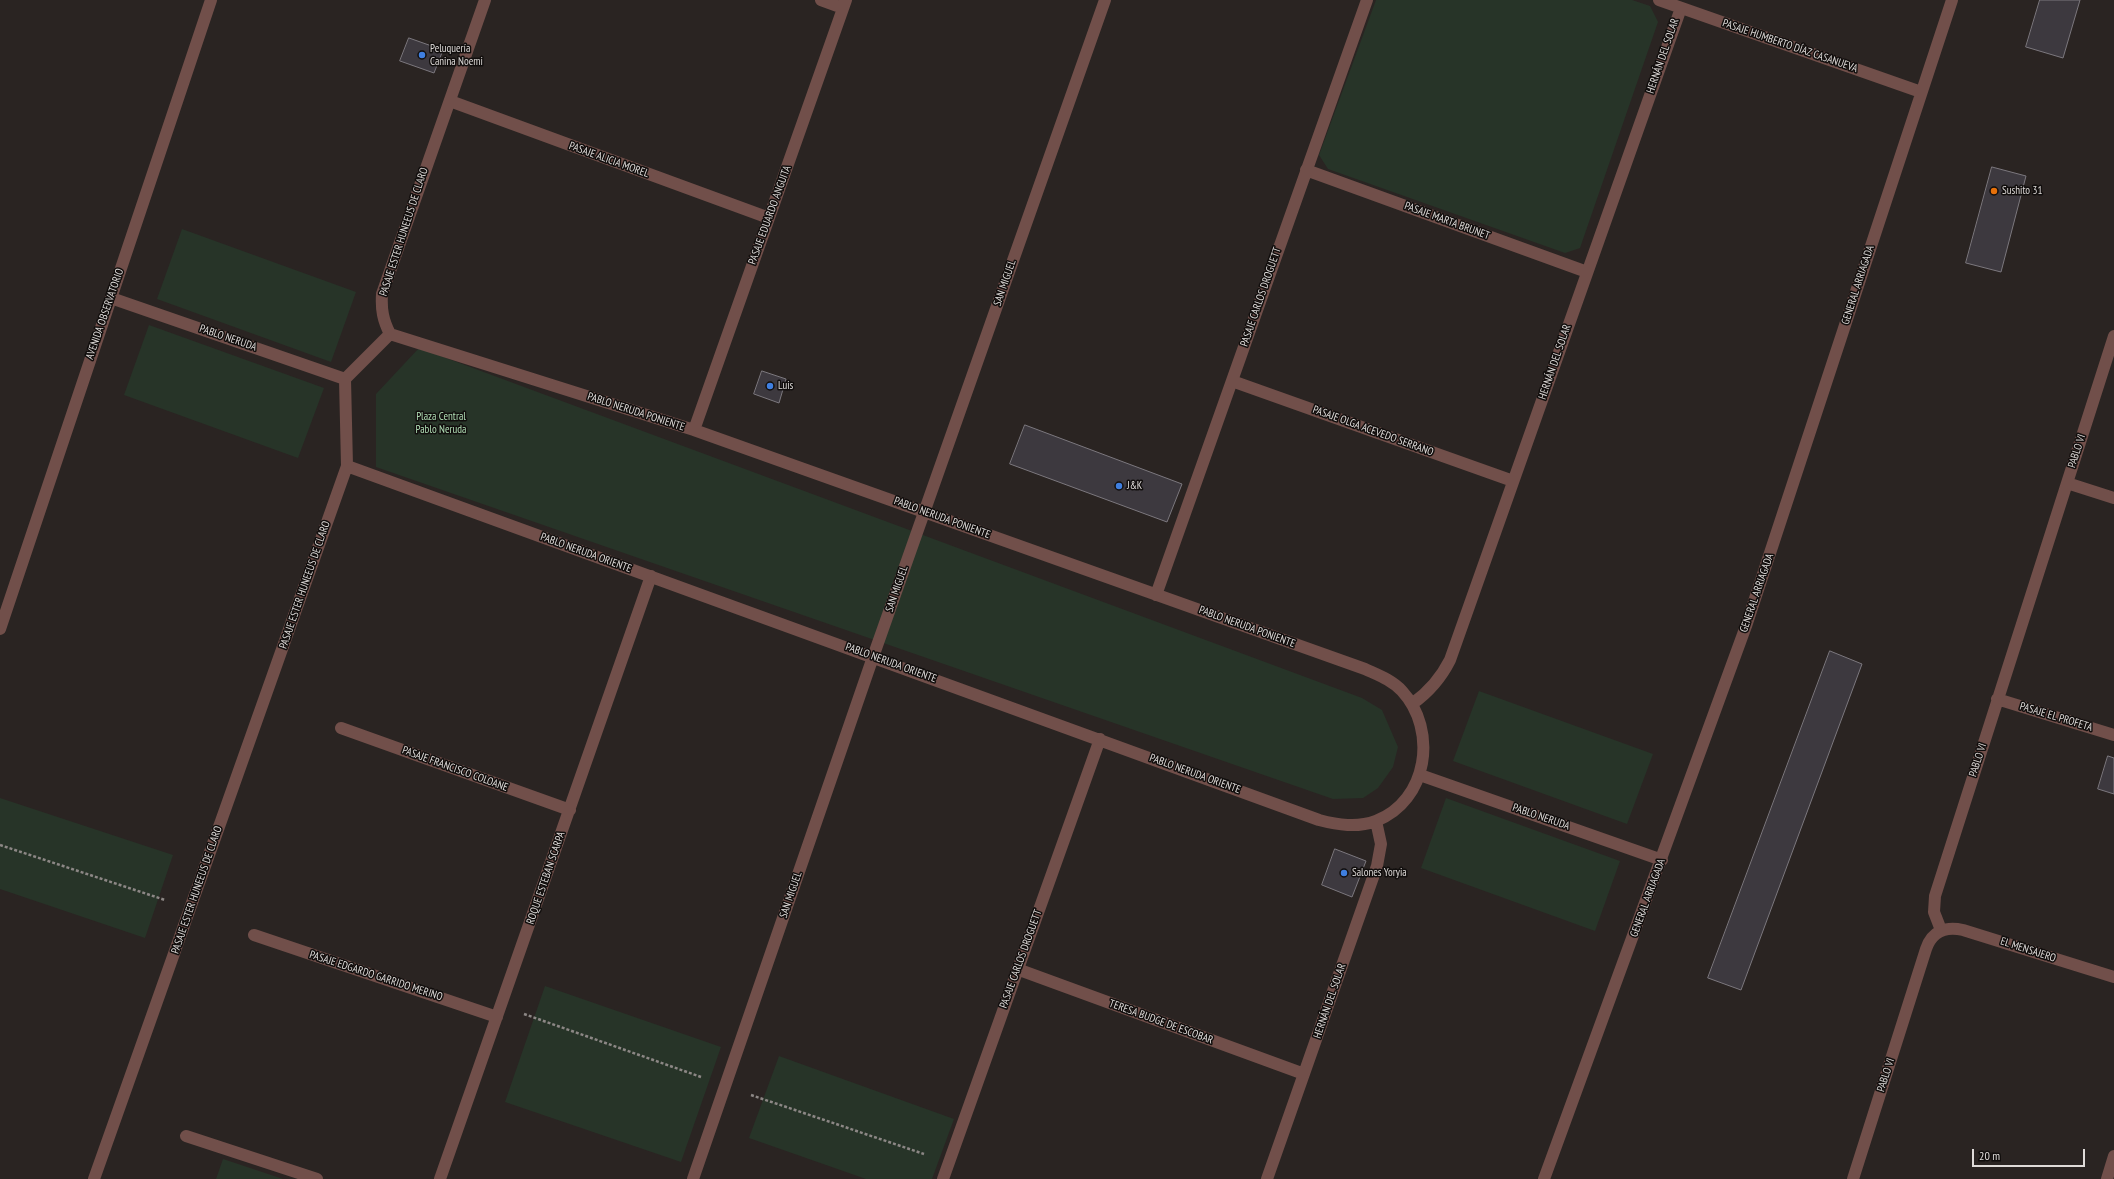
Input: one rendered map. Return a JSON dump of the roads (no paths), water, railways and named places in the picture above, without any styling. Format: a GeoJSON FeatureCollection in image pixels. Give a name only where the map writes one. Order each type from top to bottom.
{"type":"FeatureCollection","features":[{"type":"Feature","properties":{"kind":"street","name":"AVENIDA OBSERVATORIO"},"geometry":{"type":"LineString","coordinates":[[0,629],[210,0]]}},
{"type":"Feature","properties":{"kind":"street","name":"PASAJE ESTER HUNEEUS DE CLARO"},"geometry":{"type":"LineString","coordinates":[[390,334],[384,322],[381,308],[382,294],[485,0]]}},
{"type":"Feature","properties":{"kind":"street"},"geometry":{"type":"LineString","coordinates":[[821,0],[845,4]]}},
{"type":"Feature","properties":{"kind":"street","name":"SAN MIGUEL"},"geometry":{"type":"LineString","coordinates":[[693,1179],[873,657],[1105,0]]}},
{"type":"Feature","properties":{"kind":"street","name":"PASAJE CARLOS DROGUETT"},"geometry":{"type":"LineString","coordinates":[[1156,595],[1367,0]]}},
{"type":"Feature","properties":{"kind":"street","name":"PASAJE HUMBERTO DÍAZ CASANUEVA"},"geometry":{"type":"LineString","coordinates":[[1659,0],[1922,92]]}},
{"type":"Feature","properties":{"kind":"street","name":"GENERAL ARRIAGADA"},"geometry":{"type":"LineString","coordinates":[[1544,1179],[1662,860],[1746,626],[1952,0]]}},
{"type":"Feature","properties":{"kind":"street","name":"PASAJE EDUARDO ANGUITA"},"geometry":{"type":"LineString","coordinates":[[694,430],[845,4]]}},
{"type":"Feature","properties":{"kind":"street","name":"HERNÁN DEL SOLAR"},"geometry":{"type":"LineString","coordinates":[[1412,704],[1434,685],[1443,674],[1450,660],[1681,8]]}},
{"type":"Feature","properties":{"kind":"street","name":"PASAJE ALICIA MOREL"},"geometry":{"type":"LineString","coordinates":[[450,101],[769,218]]}},
{"type":"Feature","properties":{"kind":"street","name":"PASAJE MARTA BRUNET"},"geometry":{"type":"LineString","coordinates":[[1306,170],[1587,272]]}},
{"type":"Feature","properties":{"kind":"street","name":"PABLO NERUDA"},"geometry":{"type":"LineString","coordinates":[[111,298],[345,379]]}},
{"type":"Feature","properties":{"kind":"street"},"geometry":{"type":"LineString","coordinates":[[345,379],[390,334]]}},
{"type":"Feature","properties":{"kind":"street","name":"PABLO NERUDA PONIENTE"},"geometry":{"type":"LineString","coordinates":[[390,334],[694,430],[1384,677],[1401,690],[1412,704],[1419,719],[1424,741],[1420,775]]}},
{"type":"Feature","properties":{"kind":"street","name":"PABLO VI"},"geometry":{"type":"LineString","coordinates":[[1853,1179],[1926,949],[1934,934],[1941,930],[1934,912],[1934,896],[2114,336]]}},
{"type":"Feature","properties":{"kind":"street","name":"PASAJE ESTER HUNEEUS DE CLARO"},"geometry":{"type":"LineString","coordinates":[[94,1179],[347,466],[345,379]]}},
{"type":"Feature","properties":{"kind":"street","name":"PASAJE OLGA ACEVEDO SERRANO"},"geometry":{"type":"LineString","coordinates":[[1232,381],[1513,481]]}},
{"type":"Feature","properties":{"kind":"street","name":"PABLO NERUDA ORIENTE"},"geometry":{"type":"LineString","coordinates":[[347,466],[1319,820],[1338,825],[1357,825],[1376,820],[1394,810],[1409,795],[1420,775]]}},
{"type":"Feature","properties":{"kind":"street"},"geometry":{"type":"LineString","coordinates":[[2067,483],[2114,498]]}},
{"type":"Feature","properties":{"kind":"street","name":"ROQUE ESTEBAN SCARPA"},"geometry":{"type":"LineString","coordinates":[[440,1179],[651,576]]}},
{"type":"Feature","properties":{"kind":"street","name":"PASAJE EL PROFETA"},"geometry":{"type":"LineString","coordinates":[[1997,699],[2114,735]]}},
{"type":"Feature","properties":{"kind":"street","name":"PASAJE FRANCISCO COLOANE"},"geometry":{"type":"LineString","coordinates":[[341,728],[570,810]]}},
{"type":"Feature","properties":{"kind":"street","name":"PASAJE CARLOS DROGUETT"},"geometry":{"type":"LineString","coordinates":[[947,1178],[1017,969],[1100,739]]}},
{"type":"Feature","properties":{"kind":"street","name":"PABLO NERUDA"},"geometry":{"type":"LineString","coordinates":[[1420,775],[1662,860]]}},
{"type":"Feature","properties":{"kind":"street","name":"HERNÁN DEL SOLAR"},"geometry":{"type":"LineString","coordinates":[[1267,1179],[1380,855],[1381,844],[1376,820]]}},
{"type":"Feature","properties":{"kind":"street","name":"EL MENSAJERO"},"geometry":{"type":"LineString","coordinates":[[1941,930],[1952,927],[2114,977]]}},
{"type":"Feature","properties":{"kind":"street","name":"PASAJE EDGARDO GARRIDO MERINO"},"geometry":{"type":"LineString","coordinates":[[254,935],[497,1017]]}},
{"type":"Feature","properties":{"kind":"street","name":"TERESA BUDGE DE ESCOBAR"},"geometry":{"type":"LineString","coordinates":[[1017,969],[1304,1074]]}},
{"type":"Feature","properties":{"kind":"street"},"geometry":{"type":"LineString","coordinates":[[186,1136],[317,1179]]}},
{"type":"Feature","properties":{"kind":"street"},"geometry":{"type":"LineString","coordinates":[[2107,1179],[2114,1156]]}},
{"type":"Feature","properties":{"kind":"place","name":"Peluquería Canina Noemi"},"geometry":{"type":"Point","coordinates":[422,55]}},
{"type":"Feature","properties":{"kind":"place","name":"Sushito 31"},"geometry":{"type":"Point","coordinates":[1994,191]}},
{"type":"Feature","properties":{"kind":"place","name":"Luis"},"geometry":{"type":"Point","coordinates":[770,386]}},
{"type":"Feature","properties":{"kind":"place","name":"J&K"},"geometry":{"type":"Point","coordinates":[1119,486]}},
{"type":"Feature","properties":{"kind":"place","name":"Salones Yoryia"},"geometry":{"type":"Point","coordinates":[1344,873]}},
{"type":"Feature","properties":{"kind":"park label","name":"Plaza Central Pablo Neruda"},"geometry":{"type":"Point","coordinates":[441,423]}}]}
